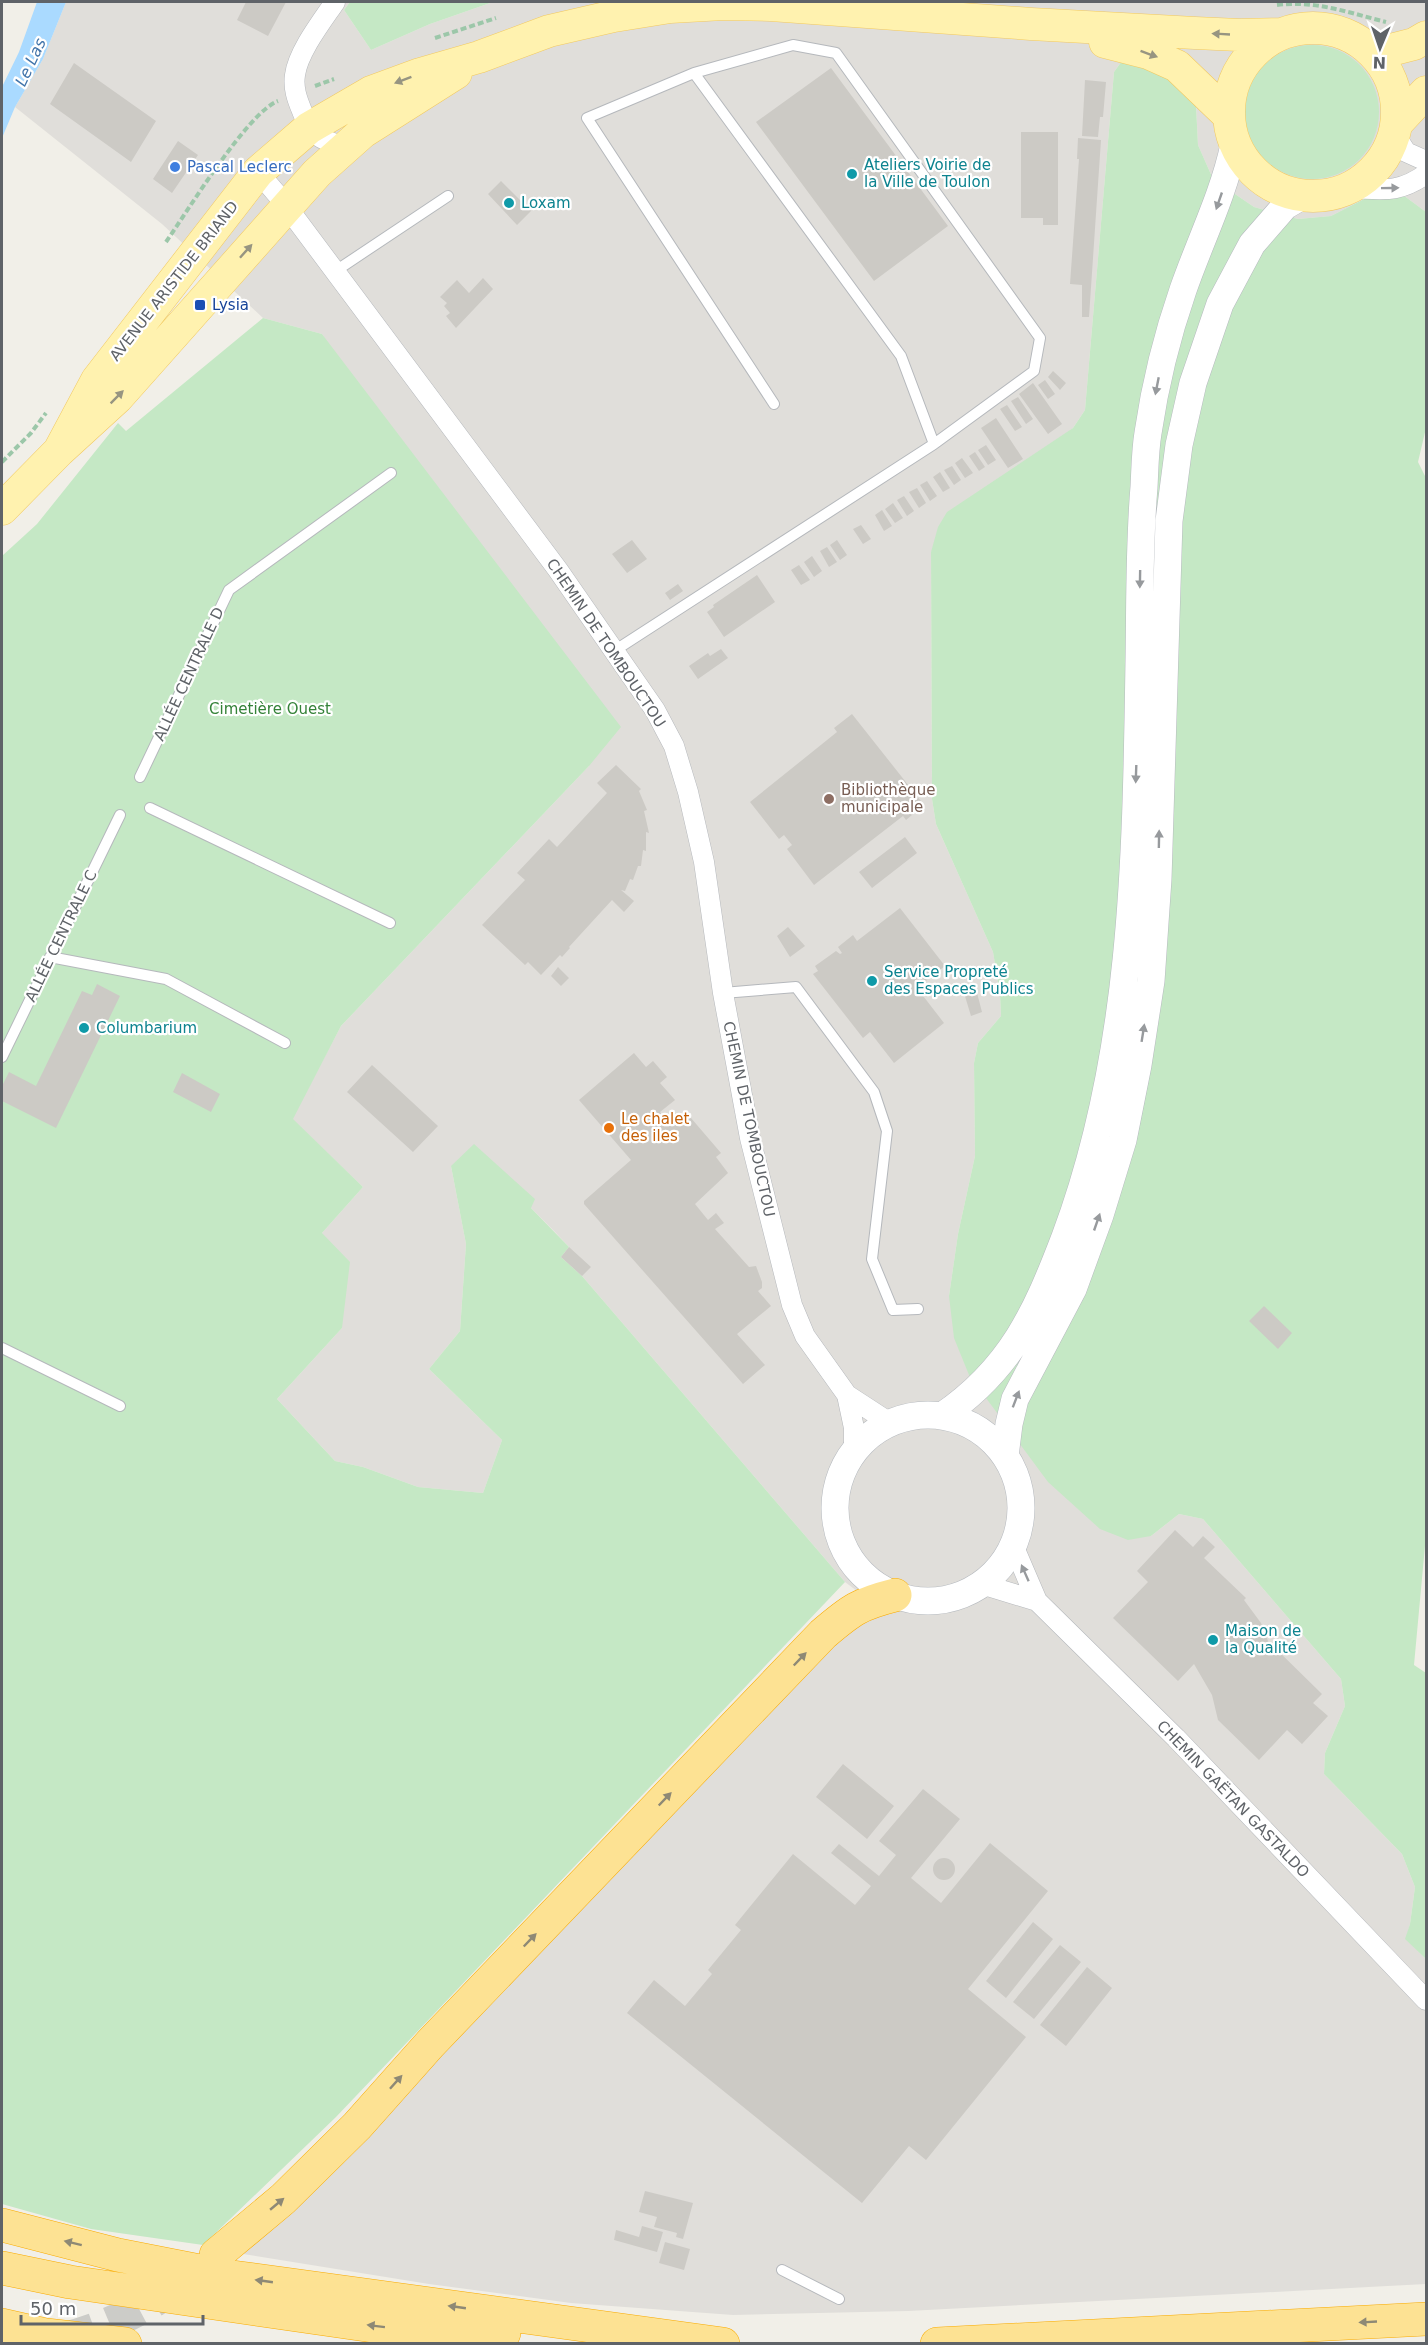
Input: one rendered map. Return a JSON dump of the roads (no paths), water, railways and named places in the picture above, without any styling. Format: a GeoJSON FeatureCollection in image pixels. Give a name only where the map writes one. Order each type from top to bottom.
{"type":"FeatureCollection","features":[{"type":"Feature","properties":{"kind":"highway"},"geometry":{"type":"LineString","coordinates":[[216,2255],[283,2199],[357,2126],[430,2043],[823,1634],[849,1611],[868,1602],[895,1595]]}},
{"type":"Feature","properties":{"kind":"highway"},"geometry":{"type":"LineString","coordinates":[[2,2225],[118,2255],[225,2276],[723,2343]]}},
{"type":"Feature","properties":{"kind":"highway"},"geometry":{"type":"LineString","coordinates":[[2,2268],[69,2282],[380,2326],[707,2343]]}},
{"type":"Feature","properties":{"kind":"highway"},"geometry":{"type":"LineString","coordinates":[[937,2343],[1426,2319]]}},
{"type":"Feature","properties":{"kind":"highway"},"geometry":{"type":"LineString","coordinates":[[2,2325],[46,2335],[125,2343]]}},
{"type":"Feature","properties":{"kind":"main road"},"geometry":{"type":"LineString","coordinates":[[479,57],[549,31],[614,16],[670,7],[771,5],[1031,24],[1239,35],[1280,34],[1305,28],[1330,29],[1355,38],[1375,54],[1389,75],[1397,98],[1396,129],[1388,151],[1378,166],[1350,188],[1327,195],[1302,196],[1281,190],[1262,179],[1246,164],[1231,130],[1177,66],[1148,52],[1031,24]]}},
{"type":"Feature","properties":{"kind":"main road"},"geometry":{"type":"LineString","coordinates":[[942,1416],[986,1382],[1011,1351],[1033,1313],[1079,1199],[1111,1072],[1126,978],[1132,882],[1138,740],[1141,519],[1147,435],[1161,367],[1183,290],[1228,172],[1231,130],[1230,95],[1236,75],[1247,58],[1262,44],[1280,34]]}},
{"type":"Feature","properties":{"kind":"main road"},"geometry":{"type":"LineString","coordinates":[[1375,54],[1414,44],[1426,37]]}},
{"type":"Feature","properties":{"kind":"main road","name":"AVENUE ARISTIDE BRIAND"},"geometry":{"type":"LineString","coordinates":[[58,451],[97,380],[258,172],[309,128],[371,92],[420,74],[479,57]]}},
{"type":"Feature","properties":{"kind":"main road","name":"AVENUE ARISTIDE BRIAND"},"geometry":{"type":"LineString","coordinates":[[2,509],[58,451],[117,398],[317,172],[363,132],[423,96],[479,57]]}},
{"type":"Feature","properties":{"kind":"main road"},"geometry":{"type":"LineString","coordinates":[[1396,129],[1426,92]]}},
{"type":"Feature","properties":{"kind":"main road"},"geometry":{"type":"LineString","coordinates":[[1005,1456],[1015,1399],[1073,1289],[1100,1215],[1123,1140],[1138,1065],[1151,981],[1158,879],[1169,521],[1179,445],[1193,383],[1220,304],[1252,244],[1285,206],[1302,196]]}},
{"type":"Feature","properties":{"kind":"main road"},"geometry":{"type":"LineString","coordinates":[[915,1416],[942,1416],[966,1423],[988,1437],[1005,1456],[1016,1477],[1021,1500],[1020,1523],[1013,1545],[1000,1567],[981,1584],[961,1594],[939,1600],[917,1600],[895,1595],[876,1585],[859,1571],[838,1533],[835,1512],[836,1490],[843,1470],[854,1451],[870,1435],[890,1423],[915,1416]]}},
{"type":"Feature","properties":{"kind":"street"},"geometry":{"type":"LineString","coordinates":[[335,2],[304,50],[295,74],[295,94],[309,128],[319,138],[345,147]]}},
{"type":"Feature","properties":{"kind":"street"},"geometry":{"type":"LineString","coordinates":[[1396,129],[1406,152],[1426,161]]}},
{"type":"Feature","properties":{"kind":"street","name":"CHEMIN DE TOMBOUCTOU"},"geometry":{"type":"LineString","coordinates":[[258,172],[558,570],[655,710],[674,746],[688,792],[704,862],[723,993],[750,1138],[792,1305],[805,1336],[847,1395],[890,1423]]}},
{"type":"Feature","properties":{"kind":"street"},"geometry":{"type":"LineString","coordinates":[[1350,188],[1399,189],[1411,185],[1426,174]]}},
{"type":"Feature","properties":{"kind":"street","name":"CHEMIN DE TOMBOUCTOU"},"geometry":{"type":"LineString","coordinates":[[847,1395],[854,1428],[854,1451]]}},
{"type":"Feature","properties":{"kind":"street","name":"CHEMIN GAËTAN GASTALDO"},"geometry":{"type":"LineString","coordinates":[[1013,1545],[1037,1601],[1176,1738],[1426,2000]]}},
{"type":"Feature","properties":{"kind":"street","name":"CHEMIN GAËTAN GASTALDO"},"geometry":{"type":"LineString","coordinates":[[981,1584],[1037,1601]]}},
{"type":"Feature","properties":{"kind":"lane"},"geometry":{"type":"LineString","coordinates":[[614,651],[934,444],[1034,371],[1040,338],[836,53],[793,45],[694,73],[587,118],[774,404]]}},
{"type":"Feature","properties":{"kind":"lane"},"geometry":{"type":"LineString","coordinates":[[694,73],[901,356],[934,444]]}},
{"type":"Feature","properties":{"kind":"lane"},"geometry":{"type":"LineString","coordinates":[[334,272],[448,196]]}},
{"type":"Feature","properties":{"kind":"lane","name":"ALLÉE CENTRALE D"},"geometry":{"type":"LineString","coordinates":[[140,777],[229,590],[390,473]]}},
{"type":"Feature","properties":{"kind":"lane"},"geometry":{"type":"LineString","coordinates":[[150,808],[390,923]]}},
{"type":"Feature","properties":{"kind":"lane","name":"ALLÉE CENTRALE C"},"geometry":{"type":"LineString","coordinates":[[2,1057],[120,815]]}},
{"type":"Feature","properties":{"kind":"lane"},"geometry":{"type":"LineString","coordinates":[[50,957],[166,979],[285,1043]]}},
{"type":"Feature","properties":{"kind":"lane"},"geometry":{"type":"LineString","coordinates":[[723,993],[796,987],[874,1092],[887,1131],[872,1259],[893,1310],[918,1310]]}},
{"type":"Feature","properties":{"kind":"lane"},"geometry":{"type":"LineString","coordinates":[[2,1348],[120,1406]]}},
{"type":"Feature","properties":{"kind":"lane"},"geometry":{"type":"LineString","coordinates":[[782,2270],[839,2300]]}},
{"type":"Feature","properties":{"kind":"water","name":"Le Las"},"geometry":{"type":"Polygon","coordinates":[[[37,2],[66,2],[43,59],[15,107],[2,138],[2,87],[19,52],[37,2]]]}},
{"type":"Feature","properties":{"kind":"tunnel"},"geometry":{"type":"LineString","coordinates":[[63,2339],[123,2317],[178,2285]]}},
{"type":"Feature","properties":{"kind":"place","name":"Pascal Leclerc"},"geometry":{"type":"Point","coordinates":[175,167]}},
{"type":"Feature","properties":{"kind":"place","name":"Ateliers Voirie de la Ville de Toulon"},"geometry":{"type":"Point","coordinates":[852,174]}},
{"type":"Feature","properties":{"kind":"place","name":"Loxam"},"geometry":{"type":"Point","coordinates":[509,203]}},
{"type":"Feature","properties":{"kind":"place","name":"Lysia"},"geometry":{"type":"Point","coordinates":[200,305]}},
{"type":"Feature","properties":{"kind":"place","name":"Bibliothèque municipale"},"geometry":{"type":"Point","coordinates":[829,799]}},
{"type":"Feature","properties":{"kind":"place","name":"Service Propreté des Espaces Publics"},"geometry":{"type":"Point","coordinates":[872,981]}},
{"type":"Feature","properties":{"kind":"place","name":"Columbarium"},"geometry":{"type":"Point","coordinates":[84,1028]}},
{"type":"Feature","properties":{"kind":"place","name":"Le chalet des iles"},"geometry":{"type":"Point","coordinates":[609,1128]}},
{"type":"Feature","properties":{"kind":"place","name":"Maison de la Qualité"},"geometry":{"type":"Point","coordinates":[1213,1640]}},
{"type":"Feature","properties":{"kind":"park label","name":"Cimetière Ouest"},"geometry":{"type":"Point","coordinates":[270,709]}}]}
